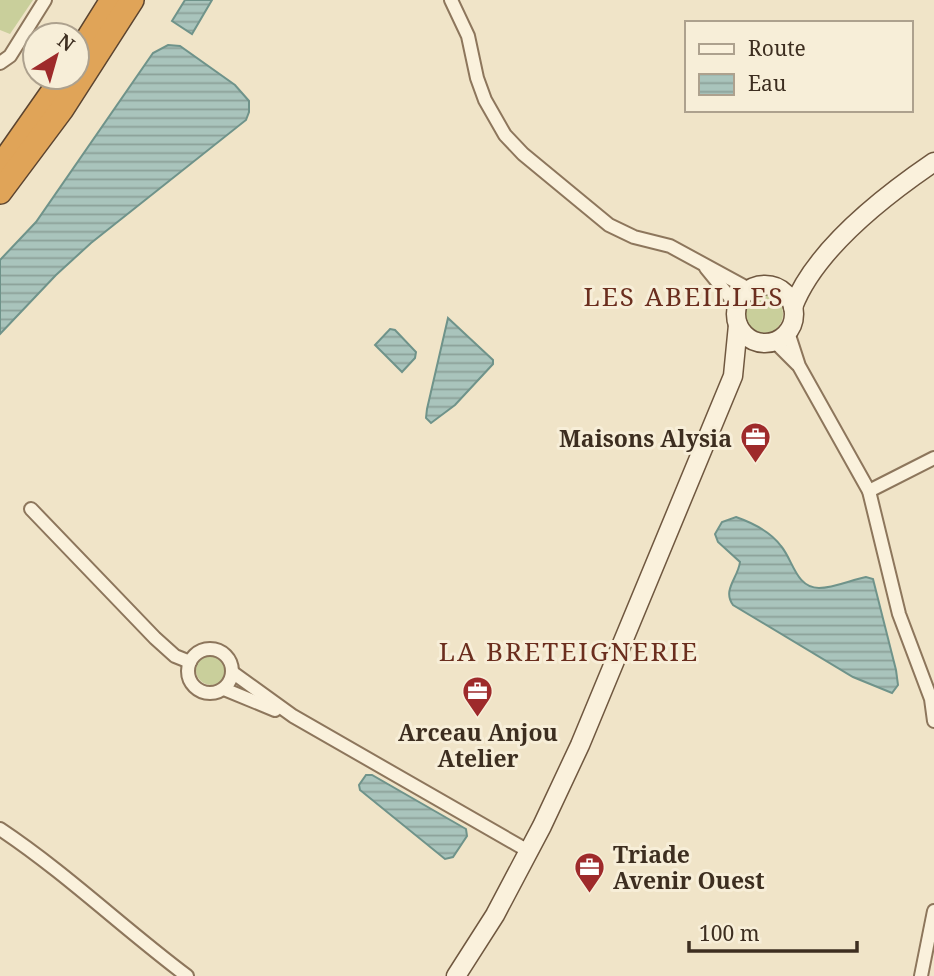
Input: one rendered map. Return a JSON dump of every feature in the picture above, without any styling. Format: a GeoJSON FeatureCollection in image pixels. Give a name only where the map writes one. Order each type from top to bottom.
{"type":"FeatureCollection","features":[{"type":"Feature","properties":{"kind":"highway"},"geometry":{"type":"LineString","coordinates":[[91,34],[112,0]]}},
{"type":"Feature","properties":{"kind":"highway"},"geometry":{"type":"LineString","coordinates":[[0,192],[62,109],[132,0]]}},
{"type":"Feature","properties":{"kind":"highway"},"geometry":{"type":"LineString","coordinates":[[0,167],[53,91]]}},
{"type":"Feature","properties":{"kind":"street"},"geometry":{"type":"LineString","coordinates":[[0,63],[10,56],[45,0]]}},
{"type":"Feature","properties":{"kind":"street"},"geometry":{"type":"LineString","coordinates":[[451,0],[468,36],[485,100],[505,135],[523,154],[609,225],[634,237],[670,246],[749,289]]}},
{"type":"Feature","properties":{"kind":"street"},"geometry":{"type":"LineString","coordinates":[[773,287],[798,275],[825,256],[899,186],[934,162]]}},
{"type":"Feature","properties":{"kind":"street"},"geometry":{"type":"LineString","coordinates":[[733,376],[792,324],[793,307],[800,289],[825,256]]}},
{"type":"Feature","properties":{"kind":"street"},"geometry":{"type":"LineString","coordinates":[[704,265],[737,306]]}},
{"type":"Feature","properties":{"kind":"street"},"geometry":{"type":"LineString","coordinates":[[456,976],[495,915],[530,852],[580,745],[733,376],[737,306],[741,296],[749,289],[773,287],[789,298],[793,307]]}},
{"type":"Feature","properties":{"kind":"street"},"geometry":{"type":"LineString","coordinates":[[738,325],[743,334],[751,340],[775,339],[800,366],[869,491],[899,614],[930,699],[934,721]]}},
{"type":"Feature","properties":{"kind":"street"},"geometry":{"type":"LineString","coordinates":[[869,491],[934,458]]}},
{"type":"Feature","properties":{"kind":"street"},"geometry":{"type":"LineString","coordinates":[[31,509],[155,638],[175,656],[190,662]]}},
{"type":"Feature","properties":{"kind":"street"},"geometry":{"type":"LineString","coordinates":[[211,649],[226,656],[232,672],[224,689],[215,693],[195,688],[189,679],[190,662],[198,653],[211,649]]}},
{"type":"Feature","properties":{"kind":"street"},"geometry":{"type":"LineString","coordinates":[[232,672],[293,716],[530,852]]}},
{"type":"Feature","properties":{"kind":"street"},"geometry":{"type":"LineString","coordinates":[[224,689],[293,716]]}},
{"type":"Feature","properties":{"kind":"street"},"geometry":{"type":"LineString","coordinates":[[0,829],[62,873],[135,937],[187,976]]}},
{"type":"Feature","properties":{"kind":"street"},"geometry":{"type":"LineString","coordinates":[[921,976],[934,911]]}},
{"type":"Feature","properties":{"kind":"green space"},"geometry":{"type":"Polygon","coordinates":[[[0,0],[33,0],[10,34],[0,30],[0,0]]]}},
{"type":"Feature","properties":{"kind":"green space"},"geometry":{"type":"Polygon","coordinates":[[[764,295],[778,300],[783,314],[778,328],[764,333],[750,328],[745,314],[750,300],[764,295]]]}},
{"type":"Feature","properties":{"kind":"green space"},"geometry":{"type":"Polygon","coordinates":[[[211,655],[222,659],[226,670],[222,681],[211,685],[200,681],[196,670],[200,659],[211,655]]]}},
{"type":"Feature","properties":{"kind":"water"},"geometry":{"type":"Polygon","coordinates":[[[185,0],[212,0],[192,34],[172,21],[185,0]]]}},
{"type":"Feature","properties":{"kind":"water"},"geometry":{"type":"Polygon","coordinates":[[[168,45],[180,46],[235,85],[249,101],[246,120],[91,243],[56,275],[0,334],[0,260],[36,222],[153,53],[168,45]]]}},
{"type":"Feature","properties":{"kind":"water"},"geometry":{"type":"Polygon","coordinates":[[[448,318],[493,360],[493,364],[455,405],[431,423],[426,418],[427,409],[448,318]]]}},
{"type":"Feature","properties":{"kind":"water"},"geometry":{"type":"Polygon","coordinates":[[[390,329],[395,330],[416,352],[415,358],[402,372],[375,345],[390,329]]]}},
{"type":"Feature","properties":{"kind":"water"},"geometry":{"type":"Polygon","coordinates":[[[736,517],[772,536],[800,578],[811,587],[831,587],[866,577],[873,579],[896,670],[898,685],[892,693],[853,677],[733,605],[729,594],[740,562],[718,542],[715,534],[722,522],[736,517]]]}},
{"type":"Feature","properties":{"kind":"water"},"geometry":{"type":"Polygon","coordinates":[[[366,775],[372,775],[466,829],[467,836],[453,857],[445,859],[360,790],[359,785],[366,775]]]}},
{"type":"Feature","properties":{"kind":"place","name":"Maisons Alysia"},"geometry":{"type":"Point","coordinates":[755,465]}},
{"type":"Feature","properties":{"kind":"place","name":"Arceau Anjou Atelier"},"geometry":{"type":"Point","coordinates":[478,718]}},
{"type":"Feature","properties":{"kind":"place","name":"Triade Avenir Ouest"},"geometry":{"type":"Point","coordinates":[590,894]}},
{"type":"Feature","properties":{"kind":"district","name":"LES ABEILLES"},"geometry":{"type":"Point","coordinates":[684,296]}},
{"type":"Feature","properties":{"kind":"district","name":"LA BRETEIGNERIE"},"geometry":{"type":"Point","coordinates":[569,651]}}]}
